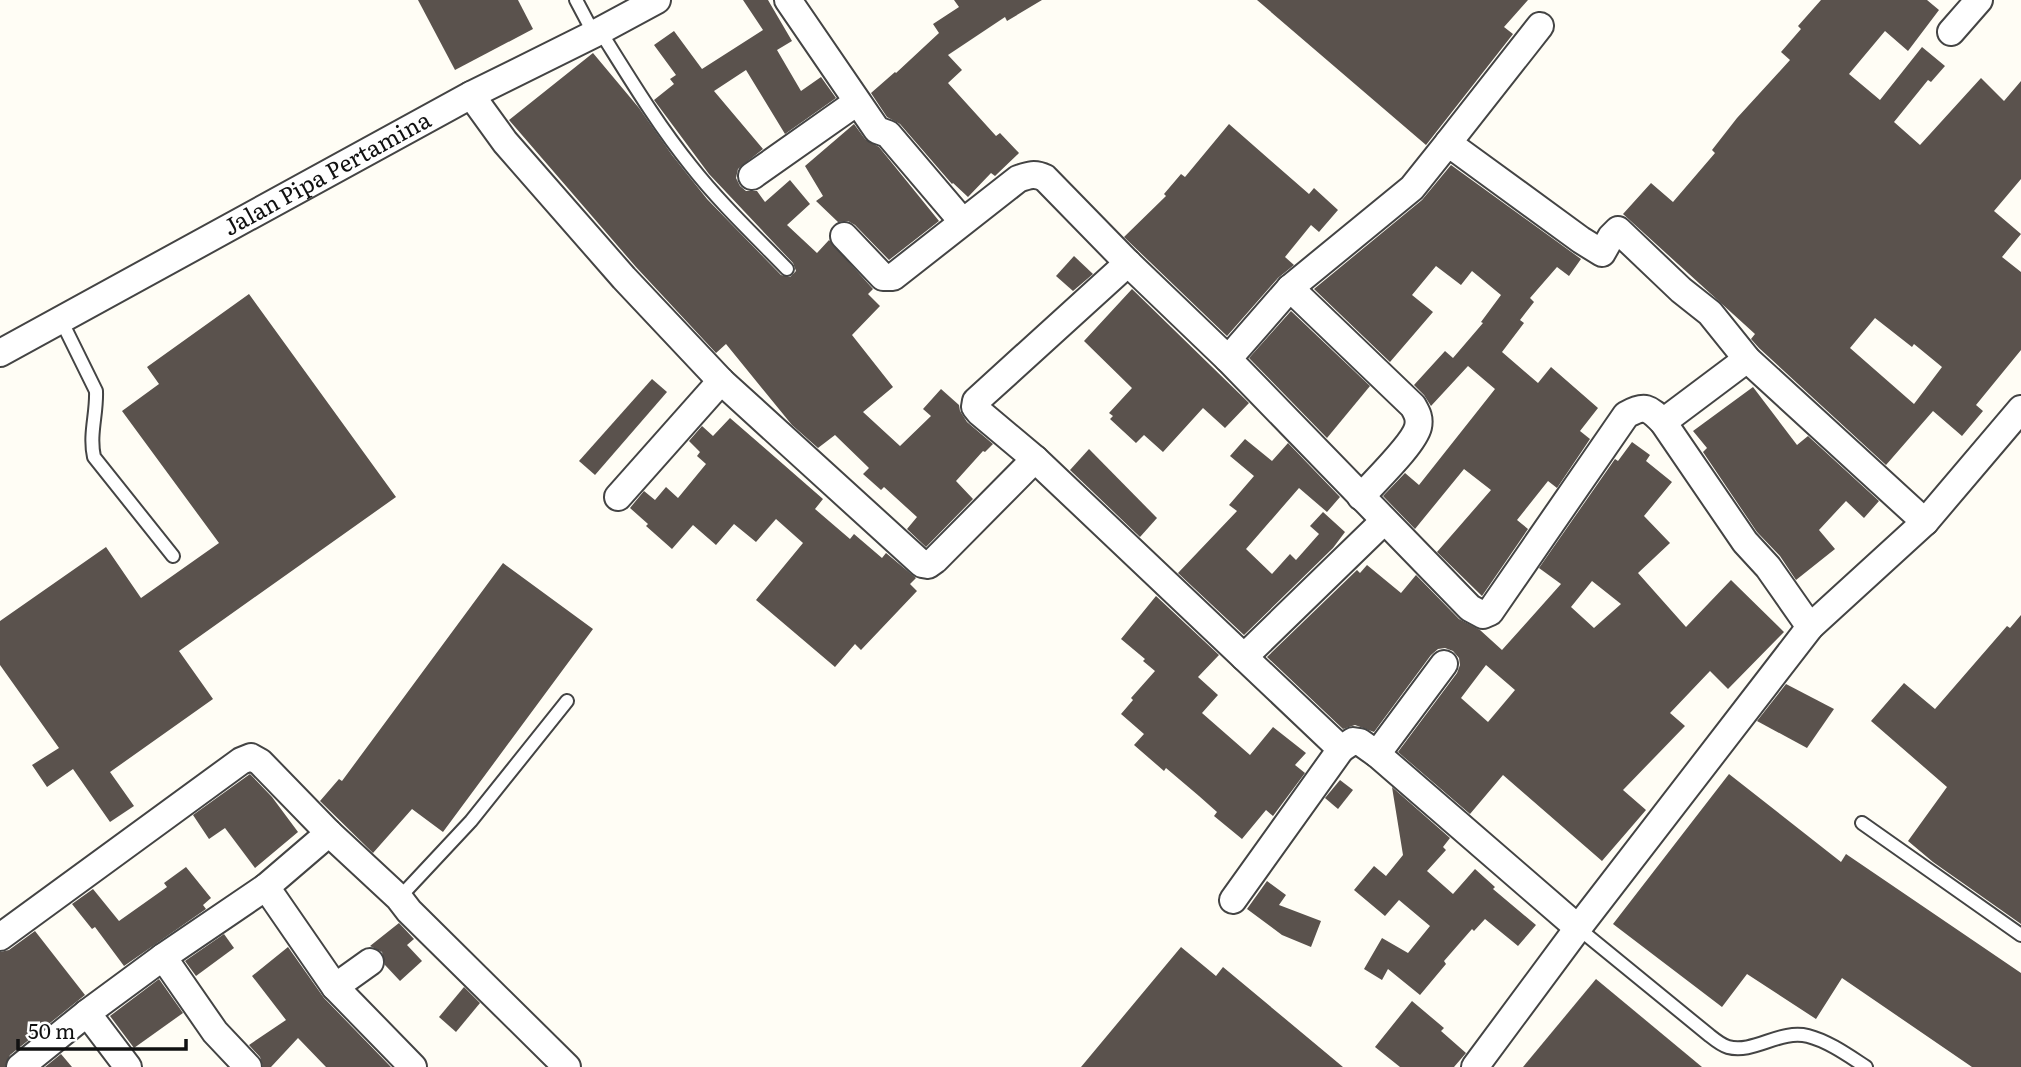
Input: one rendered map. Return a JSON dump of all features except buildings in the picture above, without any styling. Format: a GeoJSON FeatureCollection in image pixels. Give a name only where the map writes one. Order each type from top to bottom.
{"type":"FeatureCollection","features":[{"type":"Feature","properties":{"kind":"street","name":"Jalan Pipa Pertamina"},"geometry":{"type":"LineString","coordinates":[[0,353],[471,95],[657,0]]}},
{"type":"Feature","properties":{"kind":"street"},"geometry":{"type":"LineString","coordinates":[[788,0],[877,130],[888,134],[962,221]]}},
{"type":"Feature","properties":{"kind":"street"},"geometry":{"type":"LineString","coordinates":[[1951,32],[1979,0]]}},
{"type":"Feature","properties":{"kind":"street"},"geometry":{"type":"LineString","coordinates":[[1228,359],[1290,288],[1412,188],[1540,26]]}},
{"type":"Feature","properties":{"kind":"street"},"geometry":{"type":"LineString","coordinates":[[471,95],[523,163],[624,278],[721,381],[922,565],[928,565],[935,560],[1035,459]]}},
{"type":"Feature","properties":{"kind":"street"},"geometry":{"type":"LineString","coordinates":[[752,176],[857,102]]}},
{"type":"Feature","properties":{"kind":"street"},"geometry":{"type":"LineString","coordinates":[[1448,143],[1602,253],[1618,230],[1681,290],[1710,313],[1747,359],[1925,522]]}},
{"type":"Feature","properties":{"kind":"street"},"geometry":{"type":"LineString","coordinates":[[844,236],[883,277],[888,278],[1018,179],[1029,174],[1038,174],[1045,178],[1228,359],[1469,608],[1483,615],[1490,612],[1626,415],[1638,408],[1650,409],[1663,422],[1745,542],[1768,566],[1810,627]]}},
{"type":"Feature","properties":{"kind":"street"},"geometry":{"type":"LineString","coordinates":[[1128,263],[976,401],[975,407],[1035,459],[1341,749]]}},
{"type":"Feature","properties":{"kind":"street"},"geometry":{"type":"LineString","coordinates":[[1290,288],[1413,405],[1419,417],[1418,429],[1410,441],[1360,496]]}},
{"type":"Feature","properties":{"kind":"street"},"geometry":{"type":"LineString","coordinates":[[1663,422],[1747,359]]}},
{"type":"Feature","properties":{"kind":"street"},"geometry":{"type":"LineString","coordinates":[[618,496],[721,381]]}},
{"type":"Feature","properties":{"kind":"street"},"geometry":{"type":"LineString","coordinates":[[1475,1067],[1578,928],[1810,627],[1925,522],[2021,409]]}},
{"type":"Feature","properties":{"kind":"street"},"geometry":{"type":"LineString","coordinates":[[1244,657],[1384,521]]}},
{"type":"Feature","properties":{"kind":"street"},"geometry":{"type":"LineString","coordinates":[[1377,754],[1444,664]]}},
{"type":"Feature","properties":{"kind":"street"},"geometry":{"type":"LineString","coordinates":[[1233,900],[1341,749],[1353,741],[1360,742],[1377,754],[1578,928]]}},
{"type":"Feature","properties":{"kind":"street"},"geometry":{"type":"LineString","coordinates":[[0,937],[241,761],[251,758],[260,762],[328,833],[399,898],[567,1067]]}},
{"type":"Feature","properties":{"kind":"street"},"geometry":{"type":"LineString","coordinates":[[20,1067],[163,957],[266,887],[328,833]]}},
{"type":"Feature","properties":{"kind":"street"},"geometry":{"type":"LineString","coordinates":[[266,887],[335,988],[412,1067]]}},
{"type":"Feature","properties":{"kind":"street"},"geometry":{"type":"LineString","coordinates":[[163,957],[215,1032],[248,1067]]}},
{"type":"Feature","properties":{"kind":"street"},"geometry":{"type":"LineString","coordinates":[[335,988],[370,962]]}},
{"type":"Feature","properties":{"kind":"street"},"geometry":{"type":"LineString","coordinates":[[87,1013],[128,1067]]}},
{"type":"Feature","properties":{"kind":"lane"},"geometry":{"type":"LineString","coordinates":[[576,0],[690,166],[787,268]]}},
{"type":"Feature","properties":{"kind":"lane"},"geometry":{"type":"LineString","coordinates":[[61,320],[96,391],[90,441],[94,457],[173,556]]}},
{"type":"Feature","properties":{"kind":"lane"},"geometry":{"type":"LineString","coordinates":[[399,898],[471,821],[567,701]]}},
{"type":"Feature","properties":{"kind":"lane"},"geometry":{"type":"LineString","coordinates":[[1862,823],[2021,935]]}},
{"type":"Feature","properties":{"kind":"lane"},"geometry":{"type":"LineString","coordinates":[[1578,928],[1727,1047],[1744,1048],[1783,1035],[1808,1035],[1866,1067]]}}]}
